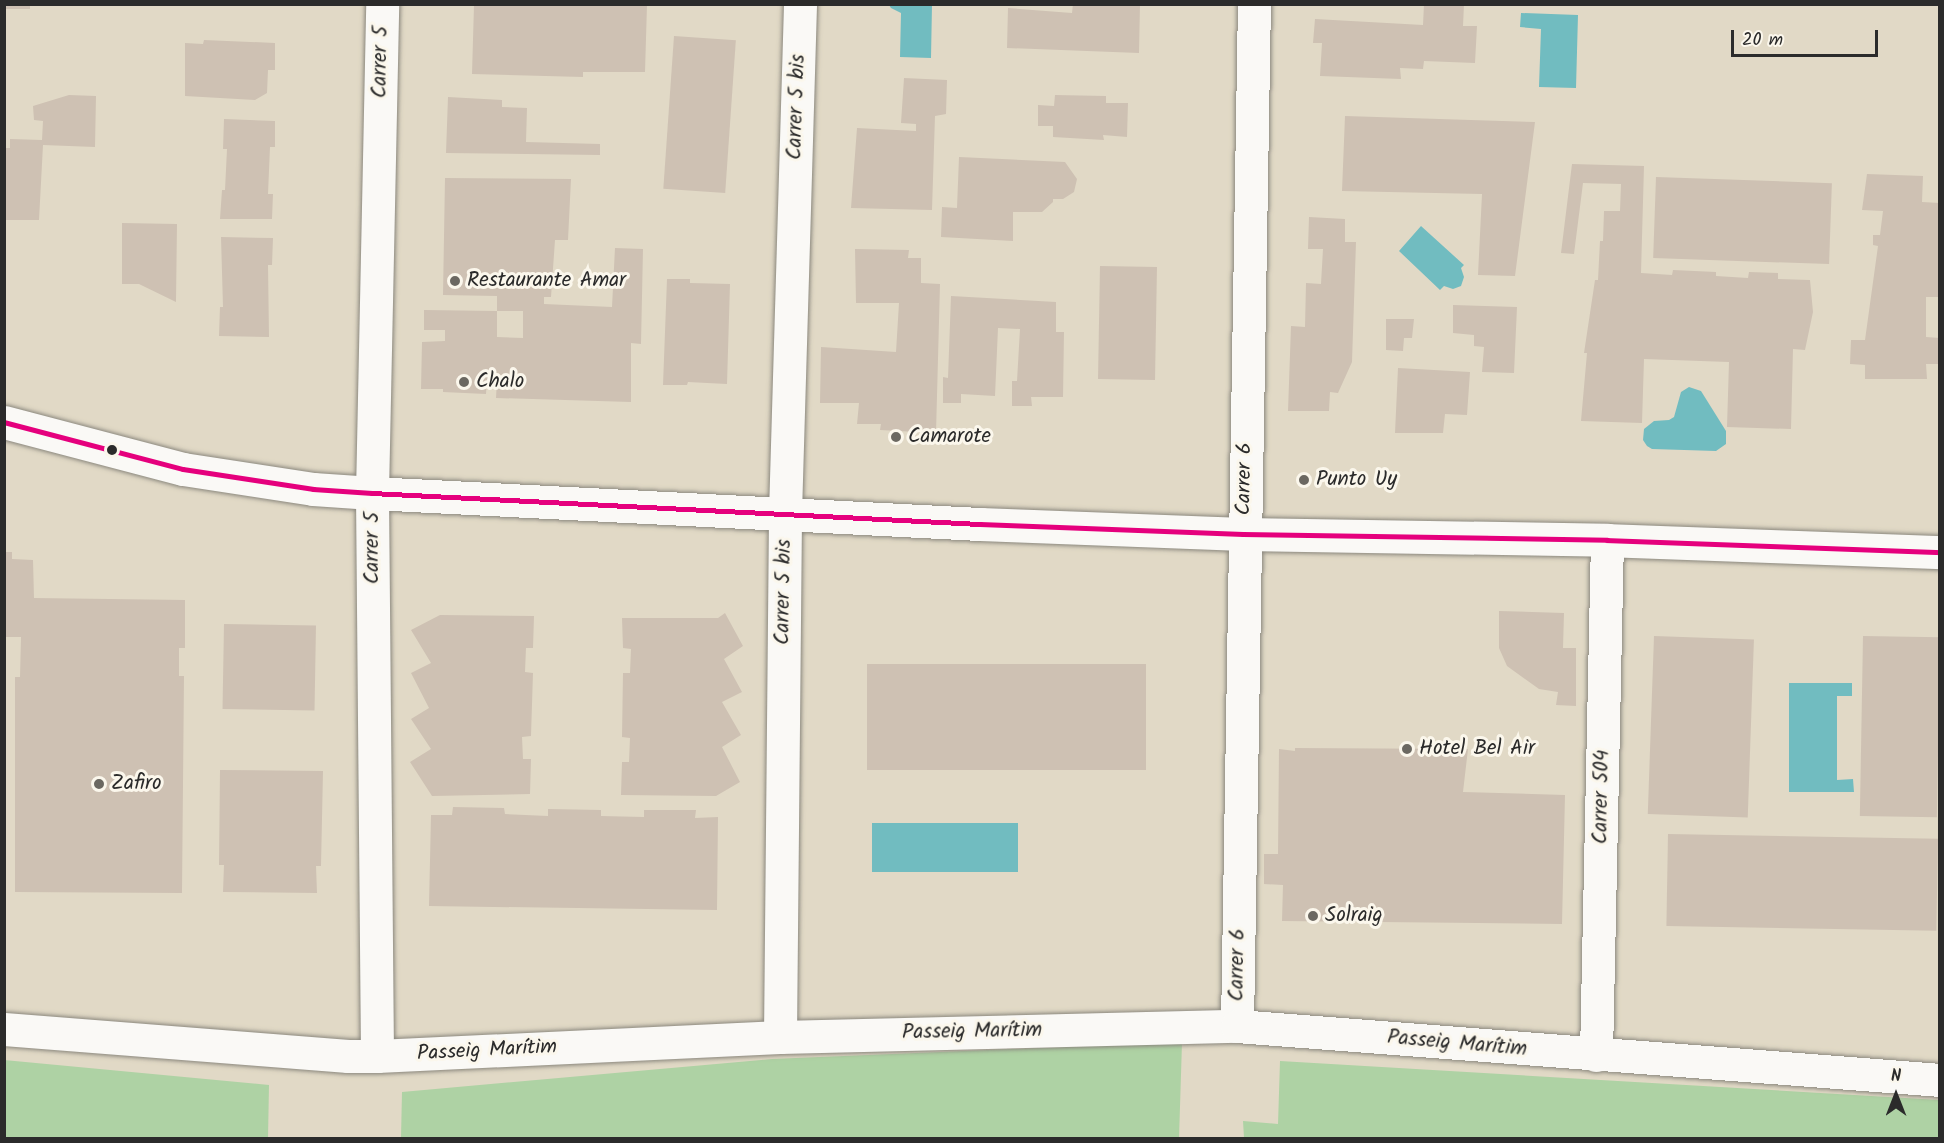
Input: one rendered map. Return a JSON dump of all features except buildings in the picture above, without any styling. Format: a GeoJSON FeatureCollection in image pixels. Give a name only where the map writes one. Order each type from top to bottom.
{"type":"FeatureCollection","features":[{"type":"Feature","properties":{"kind":"street","name":"Carrer 5"},"geometry":{"type":"LineString","coordinates":[[377,1056],[372,493],[381,4]]}},
{"type":"Feature","properties":{"kind":"street","name":"Carrer 5 bis"},"geometry":{"type":"LineString","coordinates":[[780,1037],[785,513],[801,4]]}},
{"type":"Feature","properties":{"kind":"street","name":"Carrer 6"},"geometry":{"type":"LineString","coordinates":[[1237,1026],[1243,534],[1254,4]]}},
{"type":"Feature","properties":{"kind":"street"},"geometry":{"type":"LineString","coordinates":[[4,422],[183,469],[313,489],[372,493],[1243,534],[1608,540],[1940,552]]}},
{"type":"Feature","properties":{"kind":"street","name":"Carrer 504"},"geometry":{"type":"LineString","coordinates":[[1596,1055],[1608,540]]}},
{"type":"Feature","properties":{"kind":"street","name":"Passeig Marítim"},"geometry":{"type":"LineString","coordinates":[[4,1029],[348,1056],[377,1056],[780,1037],[1237,1026],[1940,1080]]}},
{"type":"Feature","properties":{"kind":"green space"},"geometry":{"type":"Polygon","coordinates":[[[1182,1042],[1179,1138],[401,1138],[402,1092],[772,1059],[1182,1042]]]}},
{"type":"Feature","properties":{"kind":"green space"},"geometry":{"type":"Polygon","coordinates":[[[4,1060],[269,1085],[268,1138],[5,1138],[4,1060]]]}},
{"type":"Feature","properties":{"kind":"green space"},"geometry":{"type":"Polygon","coordinates":[[[1280,1061],[1939,1100],[1939,1138],[1244,1138],[1243,1121],[1278,1124],[1280,1061]]]}},
{"type":"Feature","properties":{"kind":"water"},"geometry":{"type":"Polygon","coordinates":[[[889,5],[932,5],[931,58],[900,57],[901,13],[889,5]]]}},
{"type":"Feature","properties":{"kind":"water"},"geometry":{"type":"Polygon","coordinates":[[[1521,13],[1578,15],[1576,88],[1539,87],[1541,29],[1520,27],[1521,13]]]}},
{"type":"Feature","properties":{"kind":"water"},"geometry":{"type":"Polygon","coordinates":[[[1421,226],[1464,265],[1461,268],[1464,277],[1461,286],[1453,289],[1444,286],[1440,290],[1399,251],[1421,226]]]}},
{"type":"Feature","properties":{"kind":"water"},"geometry":{"type":"Polygon","coordinates":[[[1689,387],[1701,391],[1726,431],[1726,444],[1716,451],[1652,449],[1647,446],[1643,440],[1644,429],[1654,421],[1669,420],[1674,417],[1681,392],[1689,387]]]}},
{"type":"Feature","properties":{"kind":"water"},"geometry":{"type":"Polygon","coordinates":[[[1789,683],[1852,683],[1852,696],[1837,696],[1837,780],[1853,779],[1854,792],[1789,792],[1789,683]]]}},
{"type":"Feature","properties":{"kind":"water"},"geometry":{"type":"Polygon","coordinates":[[[872,823],[1018,823],[1018,872],[872,872],[872,823]]]}},
{"type":"Feature","properties":{"kind":"transit line"},"geometry":{"type":"LineString","coordinates":[[4,422],[183,469],[313,489],[372,493],[980,524],[1243,534],[1607,540],[1940,552]]}},
{"type":"Feature","properties":{"kind":"place","name":"Restaurante Amar"},"geometry":{"type":"Point","coordinates":[455,281]}},
{"type":"Feature","properties":{"kind":"place","name":"Chalo"},"geometry":{"type":"Point","coordinates":[464,382]}},
{"type":"Feature","properties":{"kind":"place","name":"Camarote"},"geometry":{"type":"Point","coordinates":[896,437]}},
{"type":"Feature","properties":{"kind":"place","name":"Punto Uy"},"geometry":{"type":"Point","coordinates":[1304,480]}},
{"type":"Feature","properties":{"kind":"place","name":"Hotel Bel Air"},"geometry":{"type":"Point","coordinates":[1407,749]}},
{"type":"Feature","properties":{"kind":"place","name":"Zafiro"},"geometry":{"type":"Point","coordinates":[99,784]}},
{"type":"Feature","properties":{"kind":"place","name":"Solraig"},"geometry":{"type":"Point","coordinates":[1313,916]}}]}
